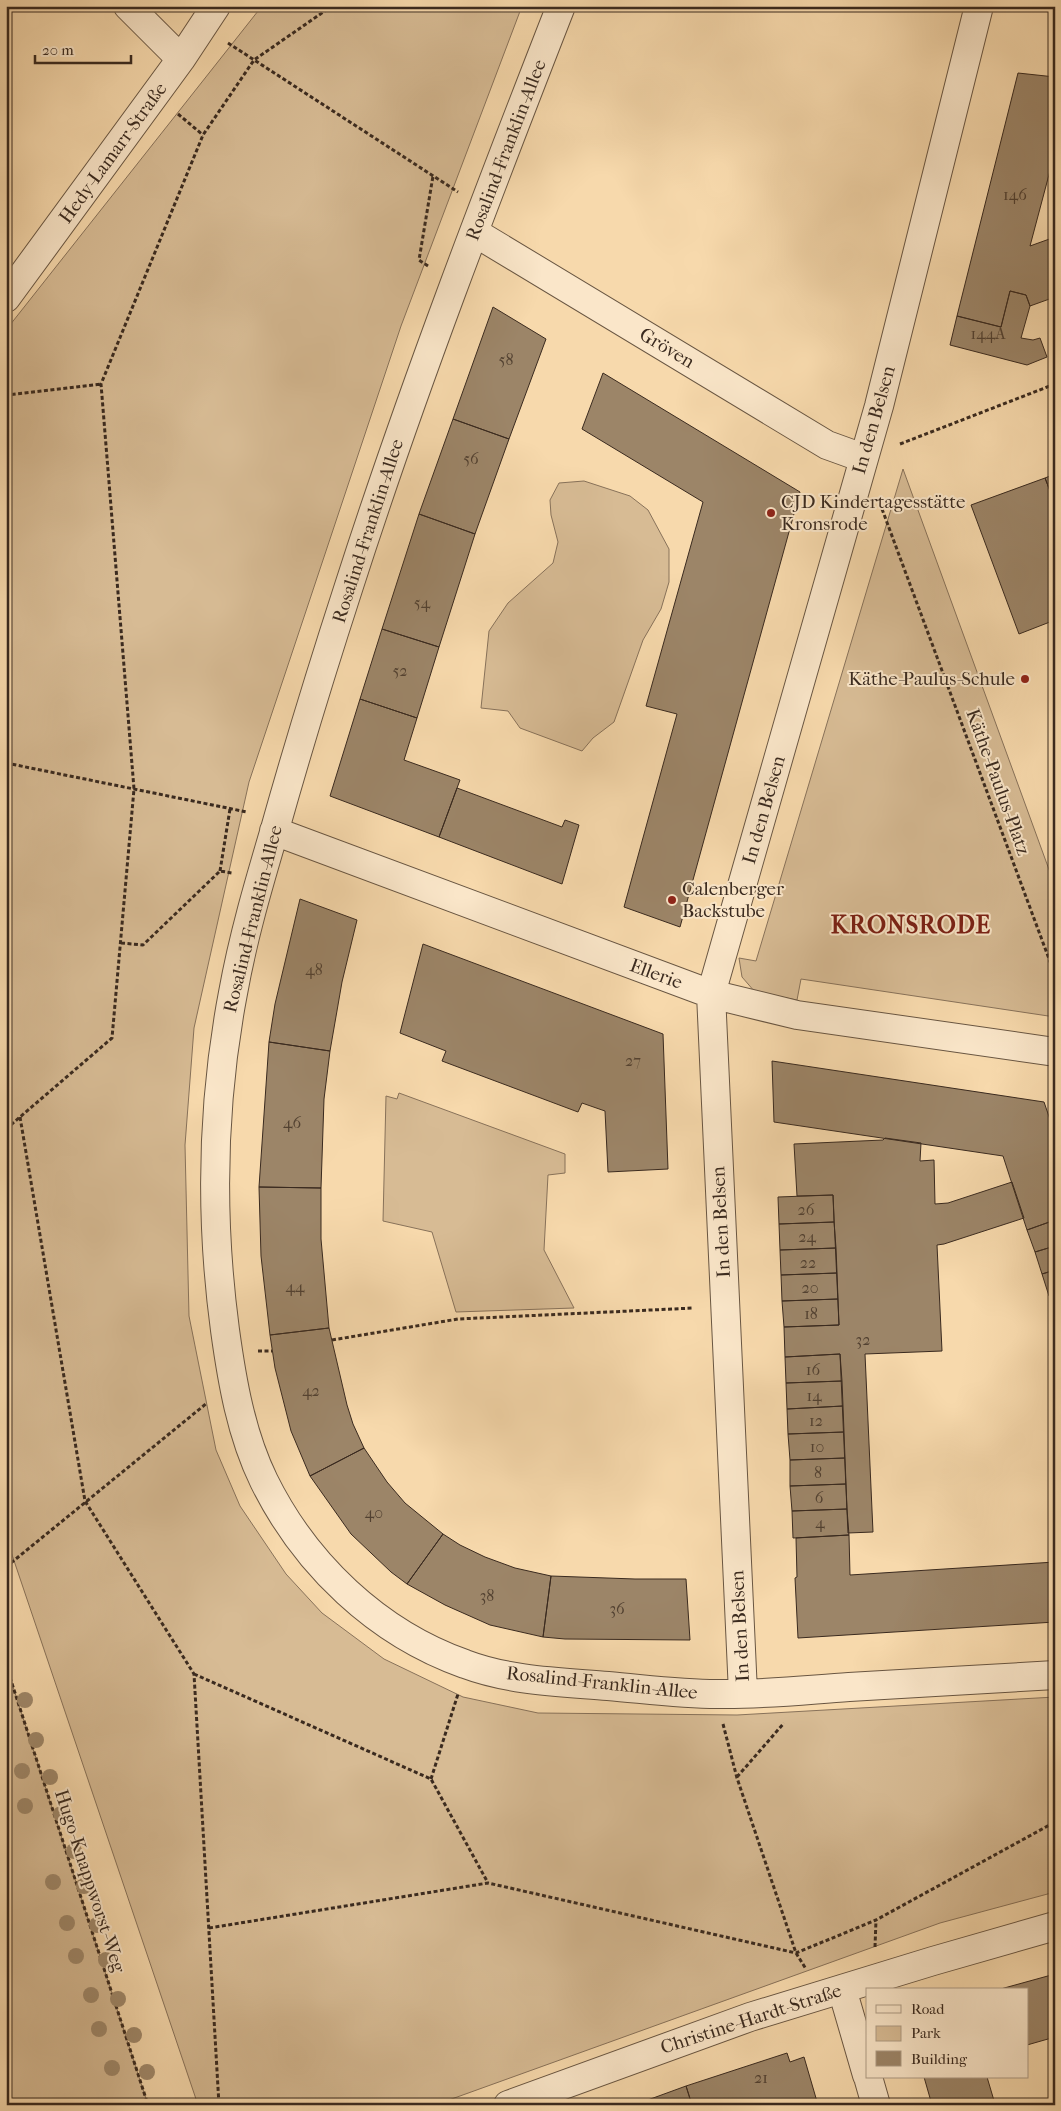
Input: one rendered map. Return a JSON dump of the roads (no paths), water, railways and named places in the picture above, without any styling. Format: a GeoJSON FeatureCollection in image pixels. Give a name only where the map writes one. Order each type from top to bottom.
{"type":"FeatureCollection","features":[{"type":"Feature","properties":{"kind":"street"},"geometry":{"type":"LineString","coordinates":[[128,6],[181,59]]}},
{"type":"Feature","properties":{"kind":"street","name":"Rosalind-Franklin-Allee"},"geometry":{"type":"LineString","coordinates":[[561,6],[454,282],[359,555],[259,879],[232,997],[223,1059],[215,1183],[218,1264],[222,1308],[233,1382],[246,1438],[262,1477],[282,1515],[307,1550],[335,1582],[364,1607],[394,1628],[429,1649],[467,1665],[535,1680],[715,1694],[1055,1674]]}},
{"type":"Feature","properties":{"kind":"street","name":"In den Belsen"},"geometry":{"type":"LineString","coordinates":[[743,1693],[711,994],[879,406],[979,6]]}},
{"type":"Feature","properties":{"kind":"street","name":"Hedy-Lamarr-Straße"},"geometry":{"type":"LineString","coordinates":[[6,298],[181,59],[209,16]]}},
{"type":"Feature","properties":{"kind":"street","name":"Gröven"},"geometry":{"type":"LineString","coordinates":[[478,220],[827,445],[863,458]]}},
{"type":"Feature","properties":{"kind":"street","name":"Ellerie"},"geometry":{"type":"LineString","coordinates":[[276,824],[711,994],[798,1015],[1055,1052]]}},
{"type":"Feature","properties":{"kind":"street","name":"Christine-Hardt-Straße"},"geometry":{"type":"LineString","coordinates":[[508,2105],[660,2048],[832,1992],[1055,1926]]}},
{"type":"Feature","properties":{"kind":"street"},"geometry":{"type":"LineString","coordinates":[[832,1992],[866,2071]]}},
{"type":"Feature","properties":{"kind":"street"},"geometry":{"type":"LineString","coordinates":[[869,2078],[876,2105]]}},
{"type":"Feature","properties":{"kind":"place","name":"CJD Kindertagesstätte Kronsrode"},"geometry":{"type":"Point","coordinates":[771,513]}},
{"type":"Feature","properties":{"kind":"place","name":"Käthe-Paulus-Schule"},"geometry":{"type":"Point","coordinates":[1025,679]}},
{"type":"Feature","properties":{"kind":"place","name":"Calenberger Backstube"},"geometry":{"type":"Point","coordinates":[672,900]}},
{"type":"Feature","properties":{"kind":"district","name":"KRONSRODE"},"geometry":{"type":"Point","coordinates":[911,925]}}]}
